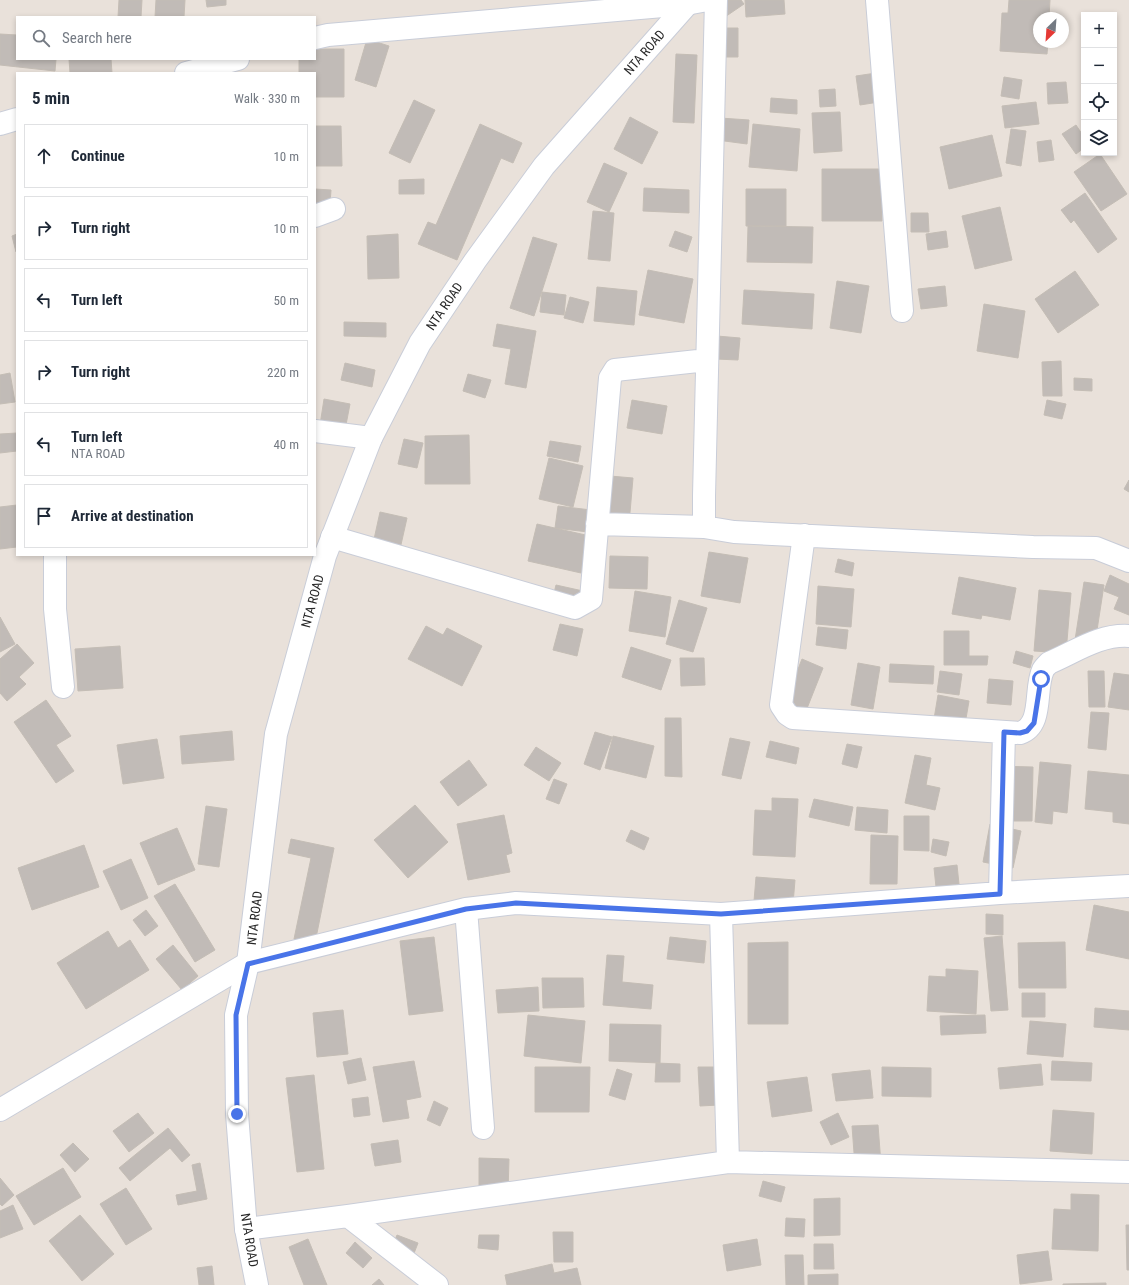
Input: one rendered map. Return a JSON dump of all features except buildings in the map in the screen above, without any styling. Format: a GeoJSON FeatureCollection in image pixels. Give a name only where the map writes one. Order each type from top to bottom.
{"type":"FeatureCollection","features":[{"type":"Feature","properties":{"kind":"street"},"geometry":{"type":"LineString","coordinates":[[704,527],[716,0]]}},
{"type":"Feature","properties":{"kind":"street"},"geometry":{"type":"LineString","coordinates":[[877,0],[902,311]]}},
{"type":"Feature","properties":{"kind":"street"},"geometry":{"type":"LineString","coordinates":[[316,38],[328,34],[694,1]]}},
{"type":"Feature","properties":{"kind":"street","name":"NTA ROAD"},"geometry":{"type":"LineString","coordinates":[[257,1285],[246,1229],[237,1114],[236,1015],[248,964],[276,734],[325,556],[371,438],[420,343],[475,261],[544,166],[694,1]]}},
{"type":"Feature","properties":{"kind":"street"},"geometry":{"type":"LineString","coordinates":[[190,72],[234,60]]}},
{"type":"Feature","properties":{"kind":"street"},"geometry":{"type":"LineString","coordinates":[[0,124],[16,119]]}},
{"type":"Feature","properties":{"kind":"street"},"geometry":{"type":"LineString","coordinates":[[332,537],[575,608],[591,599],[610,378],[616,370],[707,360]]}},
{"type":"Feature","properties":{"kind":"street"},"geometry":{"type":"LineString","coordinates":[[316,431],[371,438]]}},
{"type":"Feature","properties":{"kind":"street"},"geometry":{"type":"LineString","coordinates":[[597,524],[704,527],[734,532],[1034,547],[1096,548],[1129,561]]}},
{"type":"Feature","properties":{"kind":"street"},"geometry":{"type":"LineString","coordinates":[[804,535],[781,705],[787,714],[793,718],[1020,733],[1027,731],[1034,723],[1043,670],[1049,663],[1107,637],[1129,636]]}},
{"type":"Feature","properties":{"kind":"street"},"geometry":{"type":"LineString","coordinates":[[55,556],[55,609],[63,687]]}},
{"type":"Feature","properties":{"kind":"street"},"geometry":{"type":"LineString","coordinates":[[1000,894],[1004,732]]}},
{"type":"Feature","properties":{"kind":"street"},"geometry":{"type":"LineString","coordinates":[[0,1110],[248,964],[466,909],[516,903],[721,914],[1129,886]]}},
{"type":"Feature","properties":{"kind":"street"},"geometry":{"type":"LineString","coordinates":[[466,909],[483,1128]]}},
{"type":"Feature","properties":{"kind":"street"},"geometry":{"type":"LineString","coordinates":[[721,914],[728,1162]]}},
{"type":"Feature","properties":{"kind":"street"},"geometry":{"type":"LineString","coordinates":[[246,1229],[728,1162],[1129,1172]]}},
{"type":"Feature","properties":{"kind":"street"},"geometry":{"type":"LineString","coordinates":[[348,1216],[437,1285]]}},
{"type":"Feature","properties":{"kind":"route"},"geometry":{"type":"LineString","coordinates":[[237,1114],[236,1015],[248,964],[466,909],[516,903],[721,914],[1000,894],[1004,732],[1020,733],[1027,731],[1034,723],[1041,679]]}}]}
